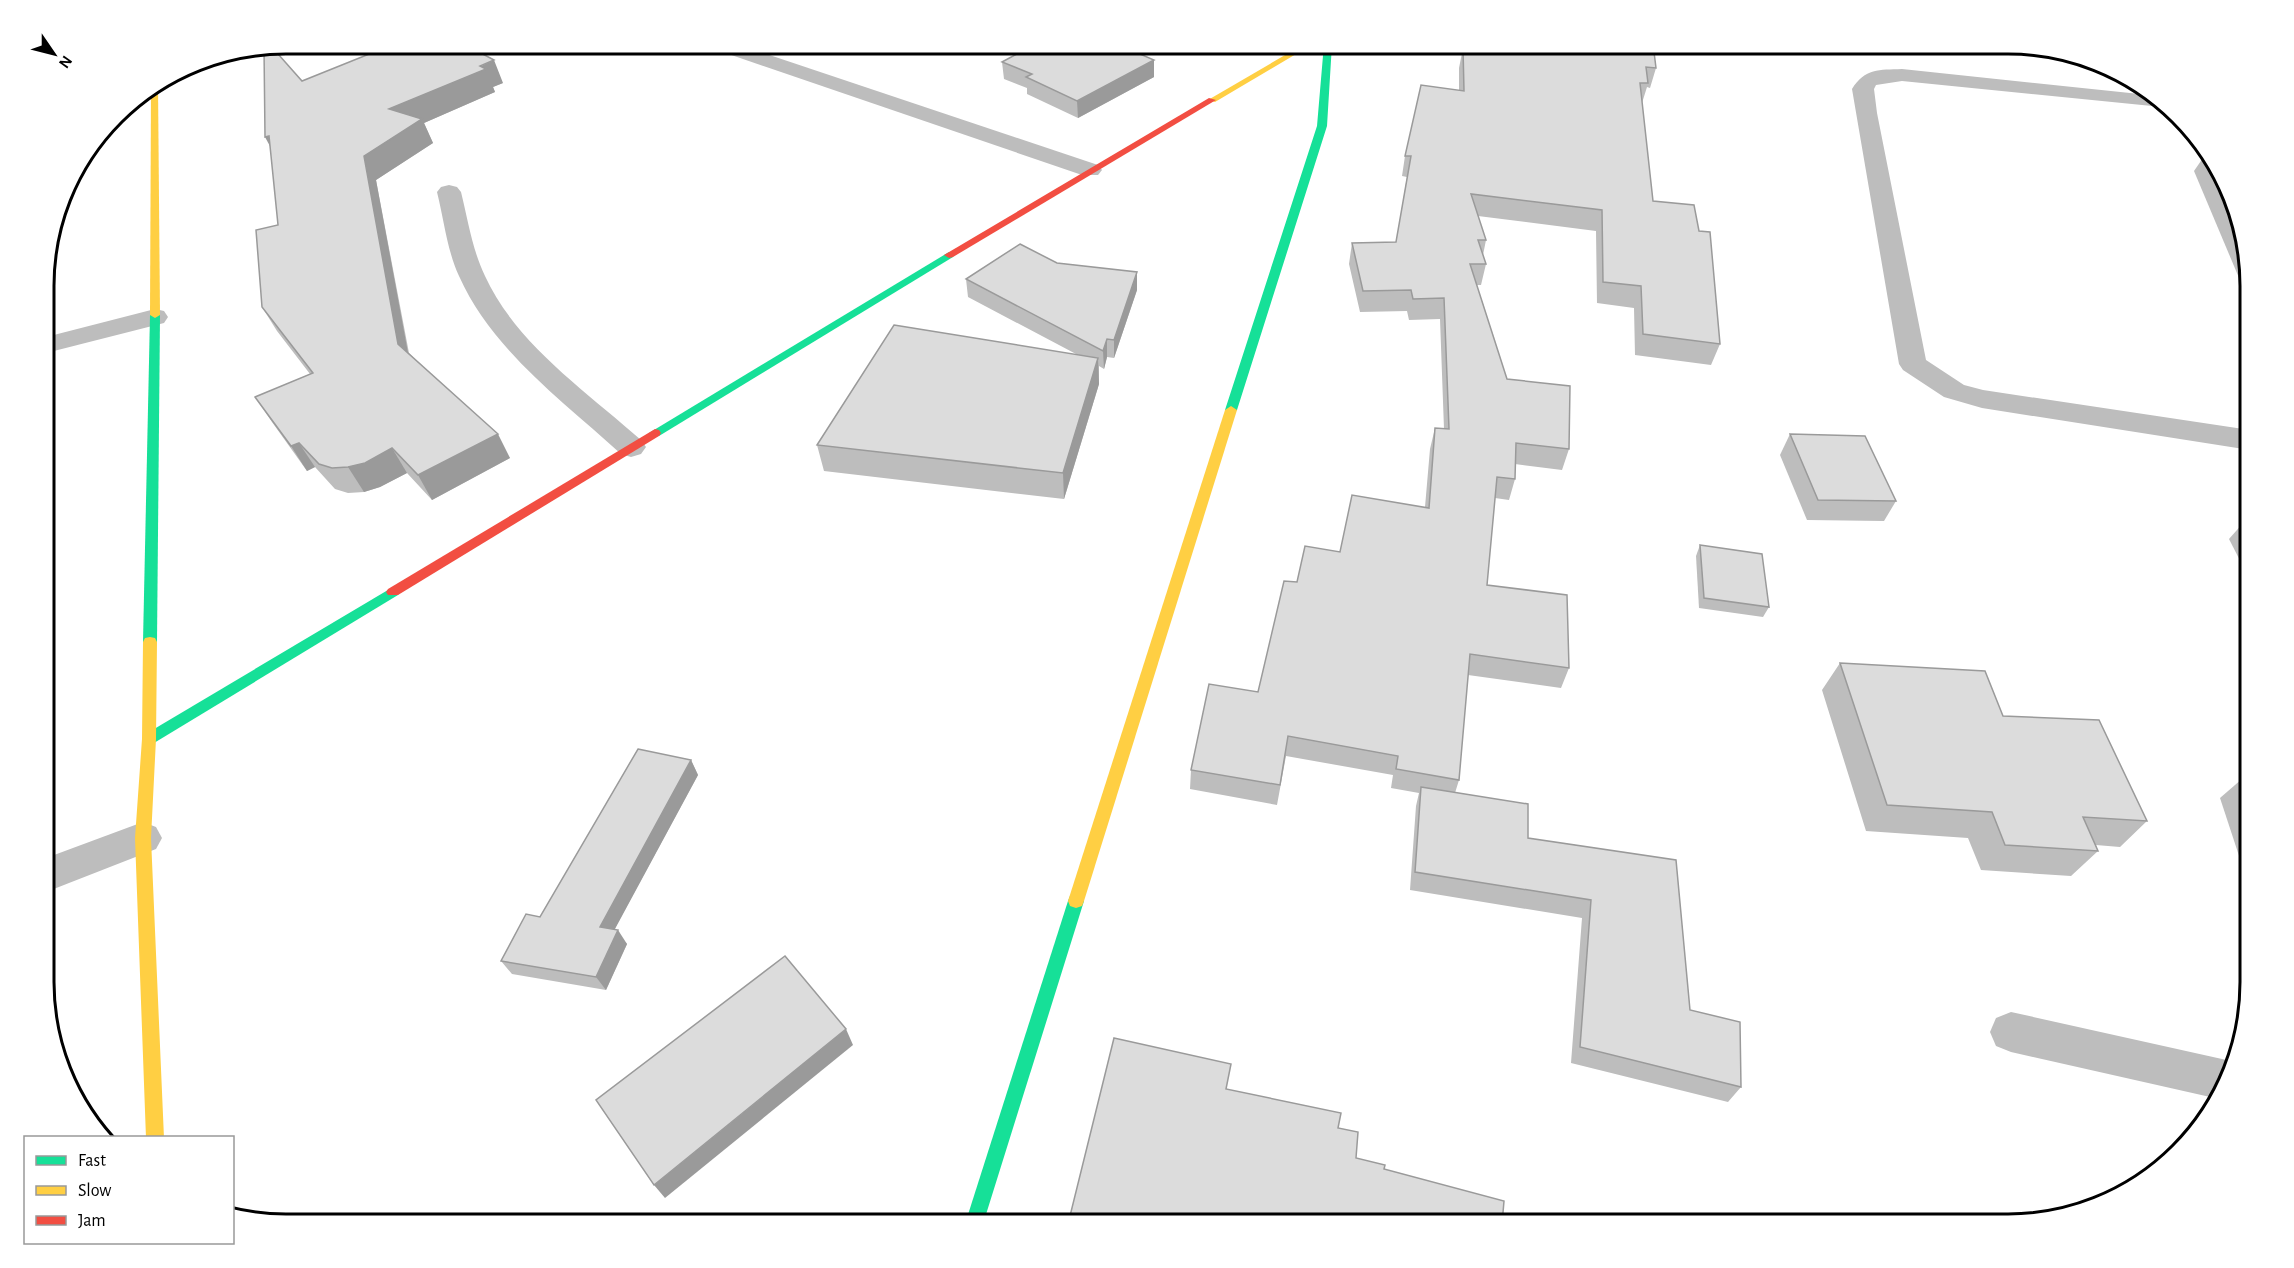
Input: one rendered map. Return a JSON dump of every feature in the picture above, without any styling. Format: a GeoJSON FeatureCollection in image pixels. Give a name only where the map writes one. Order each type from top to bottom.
{"type":"FeatureCollection","features":[{"type":"Feature","properties":{"kind":"street"},"geometry":{"type":"LineString","coordinates":[[748,54],[1090,170]]}},
{"type":"Feature","properties":{"kind":"street"},"geometry":{"type":"LineString","coordinates":[[149,739],[1090,170],[1292,54]]}},
{"type":"Feature","properties":{"kind":"street"},"geometry":{"type":"LineString","coordinates":[[977,1214],[1299,191],[1322,126],[1327,54]]}},
{"type":"Feature","properties":{"kind":"street"},"geometry":{"type":"LineString","coordinates":[[2148,101],[1902,75],[1880,76],[1868,81],[1863,89],[1866,112],[1914,364],[1954,391],[1982,399],[2240,438]]}},
{"type":"Feature","properties":{"kind":"street"},"geometry":{"type":"LineString","coordinates":[[155,94],[155,317],[149,739],[143,838],[155,1136]]}},
{"type":"Feature","properties":{"kind":"street"},"geometry":{"type":"LineString","coordinates":[[449,192],[472,275],[490,309],[531,355],[631,447]]}},
{"type":"Feature","properties":{"kind":"street"},"geometry":{"type":"LineString","coordinates":[[54,343],[155,317]]}},
{"type":"Feature","properties":{"kind":"street"},"geometry":{"type":"LineString","coordinates":[[54,872],[143,838]]}},
{"type":"Feature","properties":{"kind":"street"},"geometry":{"type":"LineString","coordinates":[[2011,1032],[2219,1078]]}},
{"type":"Feature","properties":{"kind":"building"},"geometry":{"type":"Polygon","coordinates":[[[278,54],[302,81],[369,54],[483,54],[494,60],[480,66],[486,69],[389,109],[422,119],[364,156],[398,344],[498,434],[418,475],[392,448],[365,463],[348,467],[332,468],[319,464],[299,443],[291,446],[255,397],[313,373],[262,307],[256,230],[278,225],[269,136],[265,137],[264,55],[278,54]]]}},
{"type":"Feature","properties":{"kind":"building"},"geometry":{"type":"Polygon","coordinates":[[[1017,54],[1140,54],[1154,60],[1077,101],[1026,77],[1032,74],[1002,62],[1017,54]]]}},
{"type":"Feature","properties":{"kind":"building"},"geometry":{"type":"Polygon","coordinates":[[[1463,54],[1654,54],[1656,68],[1646,67],[1648,83],[1640,83],[1653,201],[1694,205],[1699,231],[1710,232],[1720,344],[1643,334],[1641,286],[1603,282],[1602,210],[1471,194],[1486,240],[1478,240],[1486,264],[1470,264],[1507,379],[1570,386],[1569,449],[1516,443],[1515,479],[1497,477],[1487,585],[1567,595],[1569,668],[1470,654],[1459,780],[1396,769],[1398,756],[1288,736],[1280,785],[1191,770],[1209,684],[1258,692],[1284,581],[1297,582],[1305,546],[1340,552],[1352,495],[1429,508],[1435,428],[1449,429],[1444,298],[1413,299],[1411,290],[1363,291],[1352,243],[1396,242],[1411,156],[1405,156],[1421,85],[1464,91],[1463,54]]]}},
{"type":"Feature","properties":{"kind":"building"},"geometry":{"type":"Polygon","coordinates":[[[1020,244],[1057,263],[1137,272],[1114,340],[1107,339],[1103,351],[966,279],[1020,244]]]}},
{"type":"Feature","properties":{"kind":"building"},"geometry":{"type":"Polygon","coordinates":[[[894,325],[1098,358],[1063,473],[817,445],[894,325]]]}},
{"type":"Feature","properties":{"kind":"building"},"geometry":{"type":"Polygon","coordinates":[[[1790,434],[1865,436],[1896,501],[1818,500],[1790,434]]]}},
{"type":"Feature","properties":{"kind":"building"},"geometry":{"type":"Polygon","coordinates":[[[1700,545],[1762,554],[1769,607],[1704,598],[1700,545]]]}},
{"type":"Feature","properties":{"kind":"building"},"geometry":{"type":"Polygon","coordinates":[[[1840,663],[1985,671],[2003,716],[2099,720],[2147,821],[2083,817],[2098,851],[2005,845],[1992,812],[1887,805],[1840,663]]]}},
{"type":"Feature","properties":{"kind":"building"},"geometry":{"type":"Polygon","coordinates":[[[638,749],[691,760],[600,927],[618,930],[596,977],[501,961],[526,914],[540,917],[638,749]]]}},
{"type":"Feature","properties":{"kind":"building"},"geometry":{"type":"Polygon","coordinates":[[[1421,787],[1528,804],[1528,838],[1676,860],[1690,1010],[1740,1022],[1741,1087],[1580,1047],[1591,900],[1415,872],[1421,787]]]}},
{"type":"Feature","properties":{"kind":"building"},"geometry":{"type":"Polygon","coordinates":[[[785,956],[846,1029],[654,1185],[596,1100],[785,956]]]}},
{"type":"Feature","properties":{"kind":"building"},"geometry":{"type":"Polygon","coordinates":[[[1114,1038],[1231,1064],[1226,1089],[1341,1113],[1338,1128],[1358,1132],[1356,1158],[1385,1165],[1384,1169],[1504,1201],[1503,1214],[1070,1214],[1114,1038]]]}},
{"type":"Feature","properties":{"kind":"traffic: fast"},"geometry":{"type":"LineString","coordinates":[[1231,410],[1322,126],[1327,54]]}},
{"type":"Feature","properties":{"kind":"traffic: fast"},"geometry":{"type":"LineString","coordinates":[[655,433],[949,255]]}},
{"type":"Feature","properties":{"kind":"traffic: fast"},"geometry":{"type":"LineString","coordinates":[[150,642],[155,315]]}},
{"type":"Feature","properties":{"kind":"traffic: fast"},"geometry":{"type":"LineString","coordinates":[[149,739],[393,592]]}},
{"type":"Feature","properties":{"kind":"traffic: fast"},"geometry":{"type":"LineString","coordinates":[[977,1214],[1076,901]]}},
{"type":"Feature","properties":{"kind":"traffic: slow"},"geometry":{"type":"LineString","coordinates":[[1212,100],[1292,54]]}},
{"type":"Feature","properties":{"kind":"traffic: slow"},"geometry":{"type":"LineString","coordinates":[[155,94],[155,315]]}},
{"type":"Feature","properties":{"kind":"traffic: slow"},"geometry":{"type":"LineString","coordinates":[[1076,901],[1231,410]]}},
{"type":"Feature","properties":{"kind":"traffic: slow"},"geometry":{"type":"LineString","coordinates":[[150,642],[149,739],[143,838],[155,1136]]}},
{"type":"Feature","properties":{"kind":"traffic: jam"},"geometry":{"type":"LineString","coordinates":[[949,255],[1212,100]]}},
{"type":"Feature","properties":{"kind":"traffic: jam"},"geometry":{"type":"LineString","coordinates":[[393,592],[655,433]]}}]}
